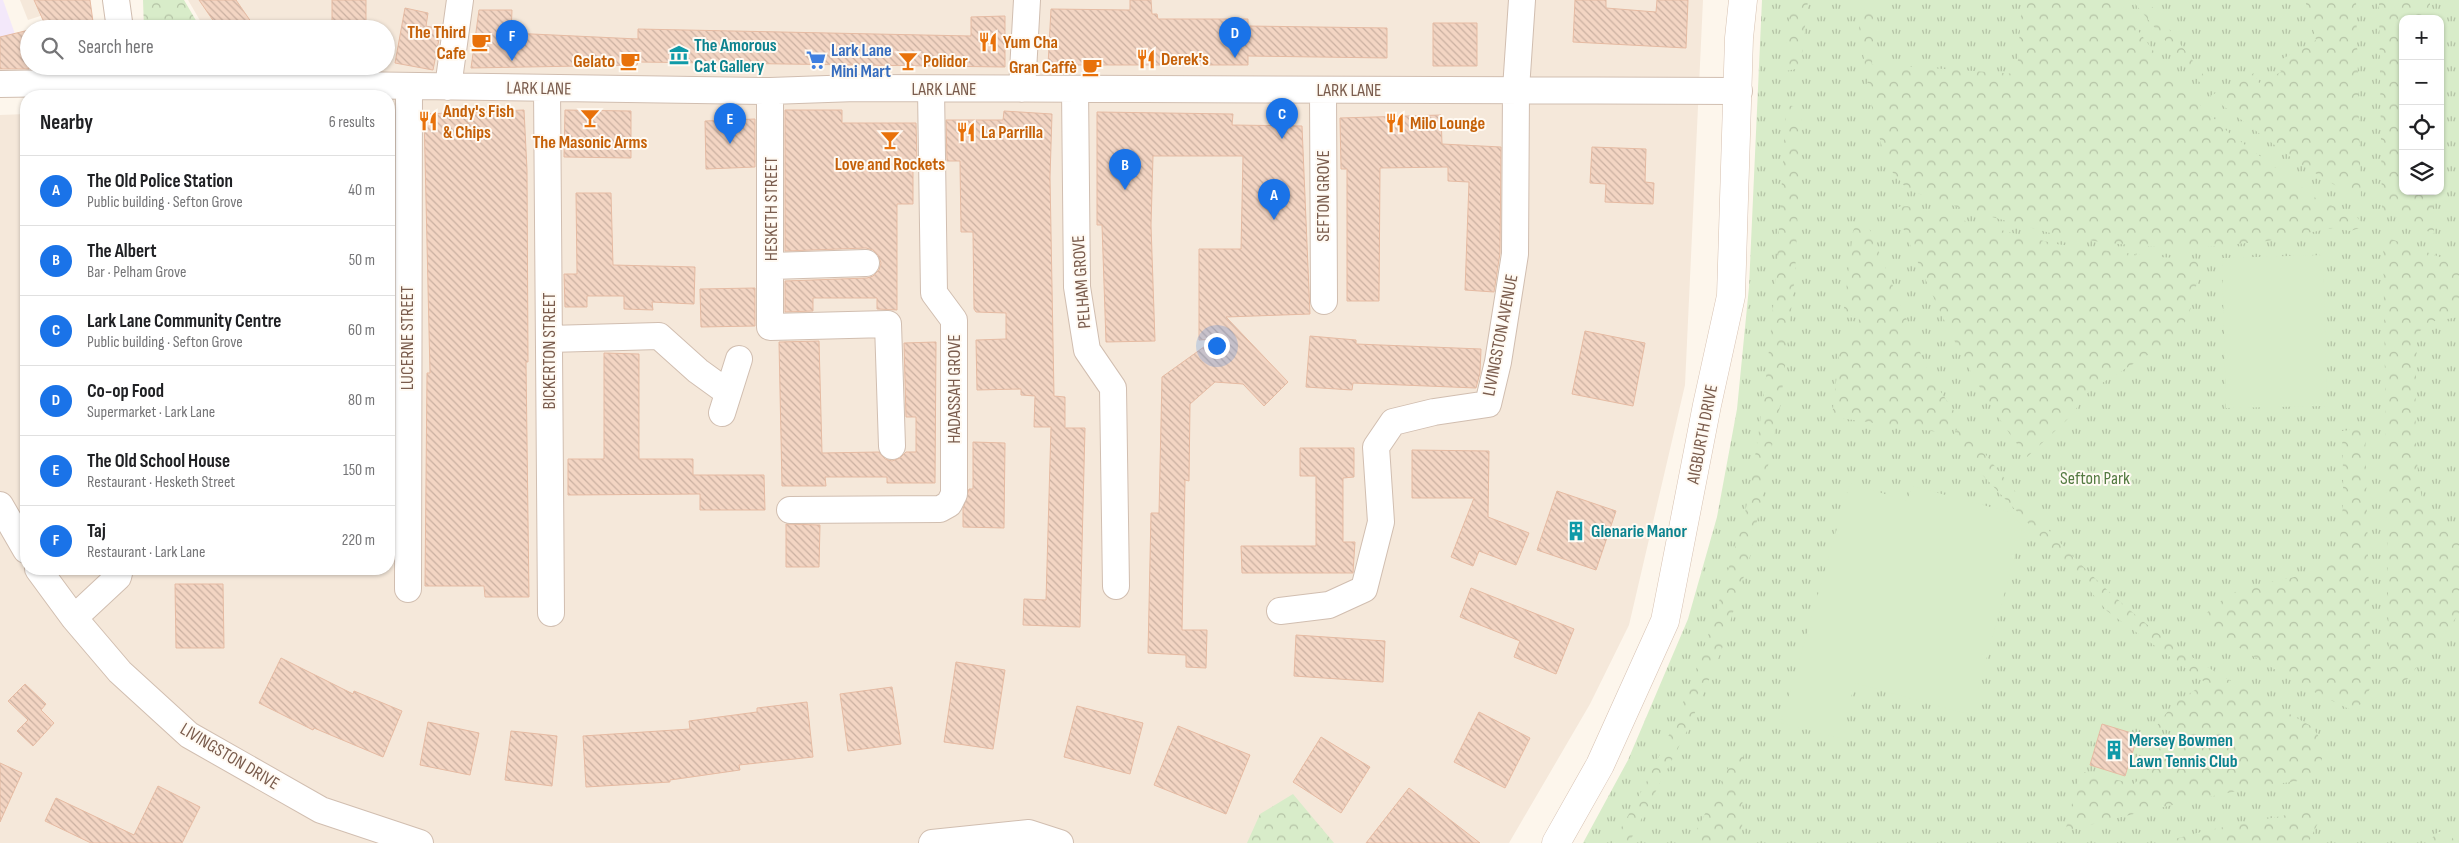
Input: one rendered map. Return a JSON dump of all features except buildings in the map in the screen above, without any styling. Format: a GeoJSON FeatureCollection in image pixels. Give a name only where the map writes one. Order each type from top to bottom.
{"type":"FeatureCollection","features":[{"type":"Feature","properties":{"kind":"street"},"geometry":{"type":"LineString","coordinates":[[116,0],[119,20]]}},
{"type":"Feature","properties":{"kind":"street"},"geometry":{"type":"LineString","coordinates":[[448,87],[460,0]]}},
{"type":"Feature","properties":{"kind":"street"},"geometry":{"type":"LineString","coordinates":[[1022,89],[1027,0]]}},
{"type":"Feature","properties":{"kind":"street","name":"AIGBURTH DRIVE"},"geometry":{"type":"LineString","coordinates":[[1556,843],[1600,765],[1665,621],[1707,405],[1731,296],[1739,91],[1739,38],[1743,0]]}},
{"type":"Feature","properties":{"kind":"street"},"geometry":{"type":"LineString","coordinates":[[1516,89],[1519,2]]}},
{"type":"Feature","properties":{"kind":"street","name":"LARK LANE"},"geometry":{"type":"LineString","coordinates":[[0,84],[127,81],[246,90]]}},
{"type":"Feature","properties":{"kind":"street","name":"LARK LANE"},"geometry":{"type":"LineString","coordinates":[[289,90],[409,86],[770,91],[930,89],[1516,89],[1739,91]]}},
{"type":"Feature","properties":{"kind":"street","name":"LUCERNE STREET"},"geometry":{"type":"LineString","coordinates":[[408,589],[409,86]]}},
{"type":"Feature","properties":{"kind":"street","name":"BICKERTON STREET"},"geometry":{"type":"LineString","coordinates":[[547,88],[551,613]]}},
{"type":"Feature","properties":{"kind":"street","name":"HADASSAH GROVE"},"geometry":{"type":"LineString","coordinates":[[790,510],[940,509],[949,504],[954,494],[954,320],[934,294],[930,89]]}},
{"type":"Feature","properties":{"kind":"street","name":"PELHAM GROVE"},"geometry":{"type":"LineString","coordinates":[[1075,89],[1077,287],[1087,350],[1113,388],[1116,586]]}},
{"type":"Feature","properties":{"kind":"street","name":"LIVINGSTON AVENUE"},"geometry":{"type":"LineString","coordinates":[[1280,610],[1329,605],[1364,589],[1382,522],[1376,447],[1393,422],[1434,412],[1488,404],[1498,362],[1515,254],[1516,89]]}},
{"type":"Feature","properties":{"kind":"street","name":"SEFTON GROVE"},"geometry":{"type":"LineString","coordinates":[[1323,90],[1324,301]]}},
{"type":"Feature","properties":{"kind":"street","name":"HESKETH STREET"},"geometry":{"type":"LineString","coordinates":[[770,91],[770,327],[888,324],[892,446]]}},
{"type":"Feature","properties":{"kind":"street"},"geometry":{"type":"LineString","coordinates":[[771,266],[866,263]]}},
{"type":"Feature","properties":{"kind":"street"},"geometry":{"type":"LineString","coordinates":[[549,339],[659,336],[698,371],[724,402],[739,359]]}},
{"type":"Feature","properties":{"kind":"street"},"geometry":{"type":"LineString","coordinates":[[0,505],[20,540]]}},
{"type":"Feature","properties":{"kind":"street","name":"LIVINGSTON DRIVE"},"geometry":{"type":"LineString","coordinates":[[42,575],[74,618],[120,672],[189,735],[321,810],[420,843]]}},
{"type":"Feature","properties":{"kind":"street"},"geometry":{"type":"LineString","coordinates":[[74,618],[118,575]]}},
{"type":"Feature","properties":{"kind":"street"},"geometry":{"type":"LineString","coordinates":[[932,843],[1029,834],[1060,843]]}},
{"type":"Feature","properties":{"kind":"shaded area"},"geometry":{"type":"Polygon","coordinates":[[[0,0],[3,0],[15,34],[0,37],[0,0]]]}},
{"type":"Feature","properties":{"kind":"shaded area"},"geometry":{"type":"Polygon","coordinates":[[[20,0],[89,0],[28,20],[20,0]]]}},
{"type":"Feature","properties":{"kind":"shaded area"},"geometry":{"type":"Polygon","coordinates":[[[188,0],[1703,0],[1685,385],[1629,625],[1590,704],[1509,843],[0,843],[0,115],[20,114],[20,575],[395,575],[395,90],[223,90],[224,75],[395,75],[395,20],[200,20],[188,0]]]}},
{"type":"Feature","properties":{"kind":"green space"},"geometry":{"type":"Polygon","coordinates":[[[143,0],[184,0],[196,20],[144,20],[143,0]]]}},
{"type":"Feature","properties":{"kind":"green space","name":"Sefton Park"},"geometry":{"type":"Polygon","coordinates":[[[1762,0],[2459,0],[2459,843],[1583,843],[1628,760],[1688,619],[1717,517],[1737,409],[1749,287],[1762,0]]]}},
{"type":"Feature","properties":{"kind":"green space"},"geometry":{"type":"Polygon","coordinates":[[[1791,0],[1808,0],[1801,62],[1796,69],[1786,71],[1786,49],[1791,0]]]}},
{"type":"Feature","properties":{"kind":"green space"},"geometry":{"type":"Polygon","coordinates":[[[1862,0],[1875,0],[1872,64],[2017,74],[2022,0],[2115,0],[2164,65],[2198,103],[2228,132],[2317,199],[2356,216],[2361,222],[2360,228],[2350,231],[2333,228],[2267,241],[2187,249],[2106,243],[2054,234],[1963,209],[1908,190],[1893,173],[1884,155],[1871,104],[1859,27],[1862,0]]]}},
{"type":"Feature","properties":{"kind":"green space"},"geometry":{"type":"Polygon","coordinates":[[[2132,0],[2147,0],[2211,85],[2206,90],[2132,0]]]}},
{"type":"Feature","properties":{"kind":"green space"},"geometry":{"type":"Polygon","coordinates":[[[2305,0],[2318,0],[2319,5],[2319,0],[2356,0],[2361,201],[2297,162],[2210,96],[2254,73],[2259,83],[2281,72],[2277,62],[2316,40],[2305,0]]]}},
{"type":"Feature","properties":{"kind":"green space"},"geometry":{"type":"Polygon","coordinates":[[[2379,0],[2430,0],[2430,15],[2399,15],[2399,195],[2432,195],[2434,234],[2382,211],[2379,0]]]}},
{"type":"Feature","properties":{"kind":"green space"},"geometry":{"type":"Polygon","coordinates":[[[1786,105],[1793,106],[1802,117],[1795,275],[1781,401],[1750,556],[1721,652],[1687,731],[1629,843],[1612,843],[1649,778],[1680,709],[1719,603],[1744,515],[1755,458],[1768,358],[1777,257],[1786,105]]]}},
{"type":"Feature","properties":{"kind":"green space"},"geometry":{"type":"Polygon","coordinates":[[[1907,206],[2056,244],[2157,257],[2203,259],[2188,318],[2169,342],[2089,391],[2070,417],[2027,457],[2006,429],[1970,371],[1940,311],[1898,216],[1897,207],[1907,206]]]}},
{"type":"Feature","properties":{"kind":"green space"},"geometry":{"type":"Polygon","coordinates":[[[1857,223],[1863,223],[1869,228],[1930,376],[1960,420],[1945,433],[1832,417],[1841,339],[1857,339],[1859,318],[1843,317],[1853,231],[1857,223]]]}},
{"type":"Feature","properties":{"kind":"green space"},"geometry":{"type":"Polygon","coordinates":[[[2383,236],[2459,264],[2459,317],[2429,322],[2417,334],[2416,431],[2417,459],[2424,505],[2431,518],[2444,526],[2459,530],[2459,614],[2405,682],[2392,675],[2389,663],[2383,236]]]}},
{"type":"Feature","properties":{"kind":"green space"},"geometry":{"type":"Polygon","coordinates":[[[2323,255],[2327,406],[2226,408],[2222,258],[2323,255]]]}},
{"type":"Feature","properties":{"kind":"green space"},"geometry":{"type":"Polygon","coordinates":[[[1963,425],[2007,482],[2054,536],[2078,562],[2131,611],[2159,634],[2195,659],[2233,683],[2311,726],[2319,737],[2323,749],[2321,761],[2314,773],[2298,781],[2266,785],[2190,801],[2065,832],[2080,771],[2134,784],[2153,765],[2154,747],[2180,754],[2184,735],[2156,727],[2173,704],[2206,683],[2107,611],[2075,573],[1974,466],[1953,438],[1956,430],[1963,425]]]}},
{"type":"Feature","properties":{"kind":"green space"},"geometry":{"type":"Polygon","coordinates":[[[2365,428],[2371,687],[2361,704],[2351,710],[2302,686],[2197,622],[2219,602],[2238,591],[2313,572],[2335,563],[2342,514],[2342,431],[2365,428]]]}},
{"type":"Feature","properties":{"kind":"green space"},"geometry":{"type":"Polygon","coordinates":[[[1850,483],[1907,501],[1912,486],[2009,512],[2023,526],[1971,715],[1855,683],[1840,738],[1781,723],[1850,483]]]}},
{"type":"Feature","properties":{"kind":"green space"},"geometry":{"type":"Polygon","coordinates":[[[1743,739],[1742,843],[1690,843],[1743,739]]]}},
{"type":"Feature","properties":{"kind":"green space"},"geometry":{"type":"Polygon","coordinates":[[[1293,794],[1334,843],[1247,843],[1260,814],[1293,794]]]}},
{"type":"Feature","properties":{"kind":"green space"},"geometry":{"type":"Polygon","coordinates":[[[2313,810],[2321,817],[2308,843],[2159,843],[2209,830],[2313,810]]]}},
{"type":"Feature","properties":{"kind":"green space"},"geometry":{"type":"Polygon","coordinates":[[[2438,832],[2447,832],[2457,843],[2427,843],[2438,832]]]}},
{"type":"Feature","properties":{"kind":"place","name":"The Third Cafe"},"geometry":{"type":"Point","coordinates":[481,42]}},
{"type":"Feature","properties":{"kind":"place","name":"Yum Cha"},"geometry":{"type":"Point","coordinates":[988,42]}},
{"type":"Feature","properties":{"kind":"place","name":"The Amorous Cat Gallery"},"geometry":{"type":"Point","coordinates":[679,55]}},
{"type":"Feature","properties":{"kind":"place","name":"Co-op Food"},"geometry":{"type":"Point","coordinates":[1235,58]}},
{"type":"Feature","properties":{"kind":"place","name":"Derek's"},"geometry":{"type":"Point","coordinates":[1146,59]}},
{"type":"Feature","properties":{"kind":"place","name":"Lark Lane Mini Mart"},"geometry":{"type":"Point","coordinates":[816,60]}},
{"type":"Feature","properties":{"kind":"place","name":"Taj"},"geometry":{"type":"Point","coordinates":[512,61]}},
{"type":"Feature","properties":{"kind":"place","name":"Gelato"},"geometry":{"type":"Point","coordinates":[630,61]}},
{"type":"Feature","properties":{"kind":"place","name":"Polidor"},"geometry":{"type":"Point","coordinates":[908,61]}},
{"type":"Feature","properties":{"kind":"place","name":"Gran Caffè"},"geometry":{"type":"Point","coordinates":[1092,67]}},
{"type":"Feature","properties":{"kind":"place","name":"The Masonic Arms"},"geometry":{"type":"Point","coordinates":[590,118]}},
{"type":"Feature","properties":{"kind":"place","name":"Andy's Fish & Chips"},"geometry":{"type":"Point","coordinates":[428,121]}},
{"type":"Feature","properties":{"kind":"place","name":"Milo Lounge"},"geometry":{"type":"Point","coordinates":[1395,123]}},
{"type":"Feature","properties":{"kind":"place","name":"La Parrilla"},"geometry":{"type":"Point","coordinates":[966,132]}},
{"type":"Feature","properties":{"kind":"place","name":"Lark Lane Community Centre"},"geometry":{"type":"Point","coordinates":[1282,139]}},
{"type":"Feature","properties":{"kind":"place","name":"Love and Rockets"},"geometry":{"type":"Point","coordinates":[890,140]}},
{"type":"Feature","properties":{"kind":"place","name":"The Old School House"},"geometry":{"type":"Point","coordinates":[730,144]}},
{"type":"Feature","properties":{"kind":"place","name":"The Albert"},"geometry":{"type":"Point","coordinates":[1125,190]}},
{"type":"Feature","properties":{"kind":"place","name":"The Old Police Station"},"geometry":{"type":"Point","coordinates":[1274,220]}},
{"type":"Feature","properties":{"kind":"place","name":"Glenarie Manor"},"geometry":{"type":"Point","coordinates":[1576,531]}},
{"type":"Feature","properties":{"kind":"place","name":"Mersey Bowmen Lawn Tennis Club"},"geometry":{"type":"Point","coordinates":[2114,750]}}]}
